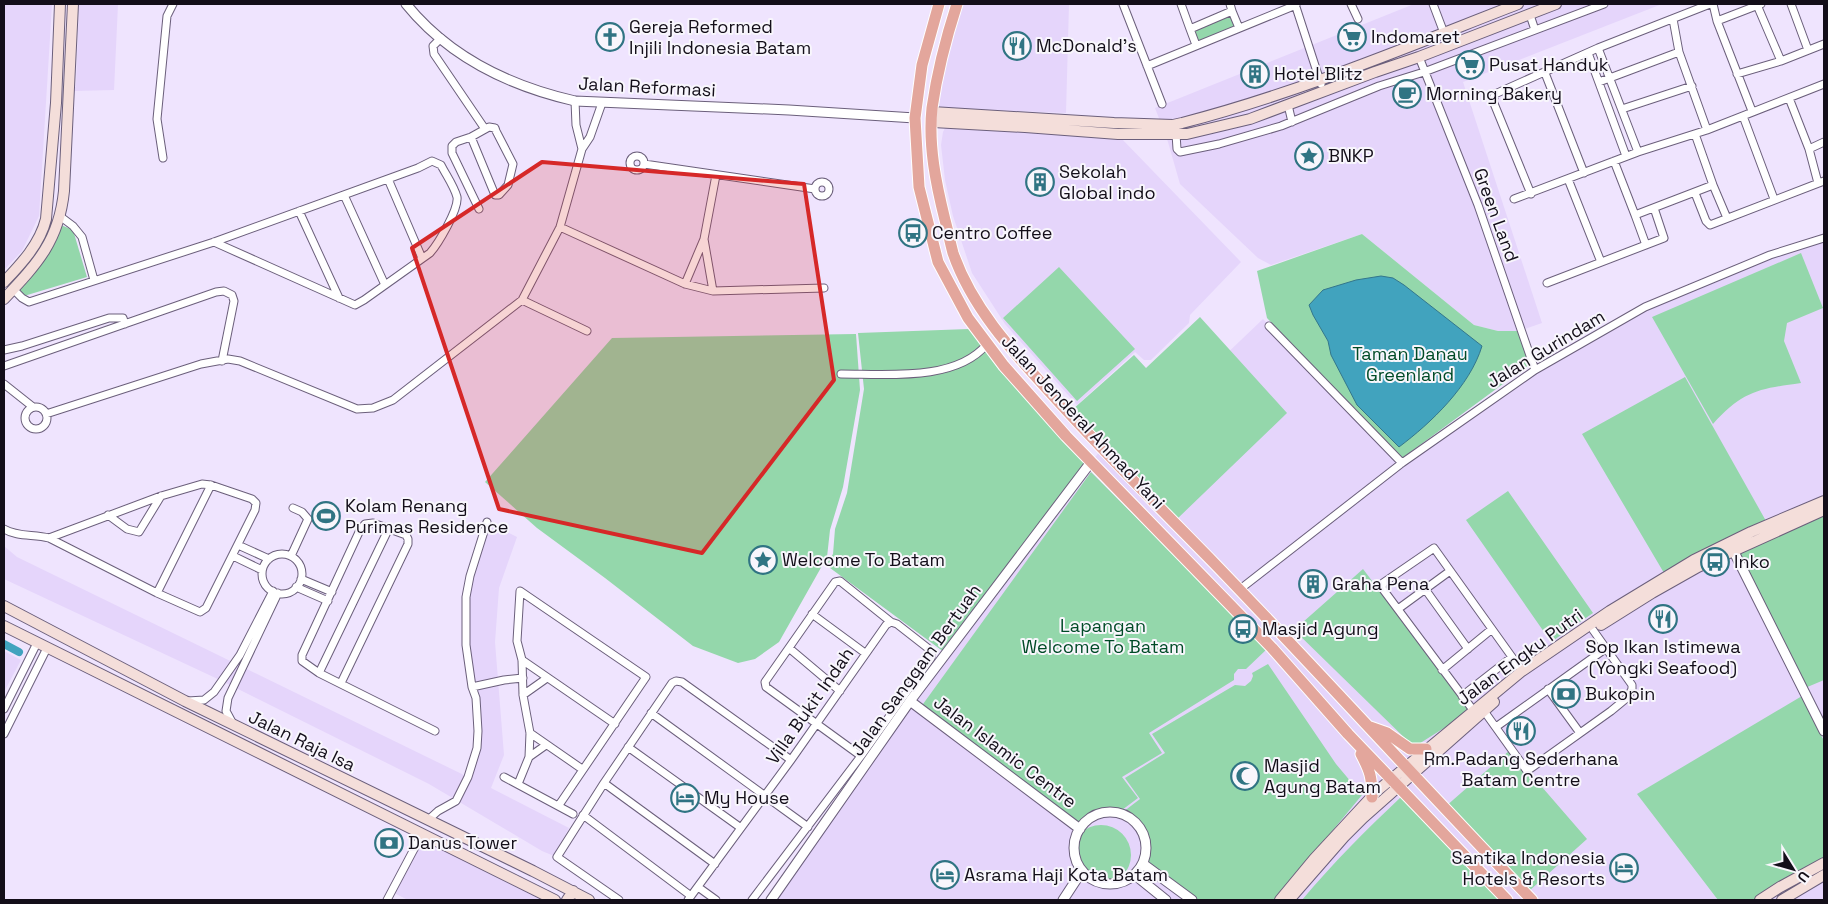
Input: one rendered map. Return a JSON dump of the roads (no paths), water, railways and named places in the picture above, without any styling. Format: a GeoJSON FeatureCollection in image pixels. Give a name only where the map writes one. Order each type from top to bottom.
{"type":"FeatureCollection","features":[{"type":"Feature","properties":{"kind":"highway","name":"Jalan Jenderal Ahmad Yani"},"geometry":{"type":"LineString","coordinates":[[939,4],[922,65],[915,118],[919,187],[938,262],[956,297],[1004,366],[1091,462],[1272,648],[1394,783],[1507,900]]}},
{"type":"Feature","properties":{"kind":"highway","name":"Jalan Jenderal Ahmad Yani"},"geometry":{"type":"LineString","coordinates":[[956,4],[940,63],[932,117],[932,136],[936,184],[953,253],[970,291],[1016,354],[1078,423],[1532,900]]}},
{"type":"Feature","properties":{"kind":"highway"},"geometry":{"type":"LineString","coordinates":[[1164,536],[1176,524]]}},
{"type":"Feature","properties":{"kind":"highway"},"geometry":{"type":"LineString","coordinates":[[1366,726],[1386,733],[1410,749],[1426,750]]}},
{"type":"Feature","properties":{"kind":"highway"},"geometry":{"type":"LineString","coordinates":[[1356,742],[1370,770],[1372,797]]}},
{"type":"Feature","properties":{"kind":"main road"},"geometry":{"type":"LineString","coordinates":[[4,282],[28,254],[40,236],[46,220],[56,103],[60,4]]}},
{"type":"Feature","properties":{"kind":"main road"},"geometry":{"type":"LineString","coordinates":[[4,299],[48,247],[61,216],[64,191],[73,4]]}},
{"type":"Feature","properties":{"kind":"main road"},"geometry":{"type":"LineString","coordinates":[[932,117],[1118,134],[1187,134],[1250,119],[1288,105],[1322,86],[1518,4]]}},
{"type":"Feature","properties":{"kind":"main road"},"geometry":{"type":"LineString","coordinates":[[932,117],[1172,124],[1322,86],[1419,57],[1556,4]]}},
{"type":"Feature","properties":{"kind":"main road","name":"Jalan Engku Putri"},"geometry":{"type":"LineString","coordinates":[[1289,900],[1394,783],[1522,672],[1610,611],[1687,564],[1751,532],[1824,501]]}},
{"type":"Feature","properties":{"kind":"main road","name":"Jalan Engku Putri"},"geometry":{"type":"LineString","coordinates":[[1408,771],[1426,750],[1479,710],[1593,630],[1698,567],[1824,510]]}},
{"type":"Feature","properties":{"kind":"main road","name":"Jalan Raja Isa"},"geometry":{"type":"LineString","coordinates":[[4,606],[185,701],[589,900]]}},
{"type":"Feature","properties":{"kind":"main road","name":"Jalan Raja Isa"},"geometry":{"type":"LineString","coordinates":[[4,626],[555,900]]}},
{"type":"Feature","properties":{"kind":"main road"},"geometry":{"type":"LineString","coordinates":[[282,765],[288,752]]}},
{"type":"Feature","properties":{"kind":"main road","name":"Jalan Engku Putri"},"geometry":{"type":"LineString","coordinates":[[1280,900],[1372,797],[1394,783]]}},
{"type":"Feature","properties":{"kind":"main road"},"geometry":{"type":"LineString","coordinates":[[1760,900],[1824,863]]}},
{"type":"Feature","properties":{"kind":"main road"},"geometry":{"type":"LineString","coordinates":[[1782,900],[1824,875]]}},
{"type":"Feature","properties":{"kind":"main road"},"geometry":{"type":"LineString","coordinates":[[567,900],[573,891]]}},
{"type":"Feature","properties":{"kind":"street"},"geometry":{"type":"LineString","coordinates":[[163,158],[157,119],[167,16],[173,4]]}},
{"type":"Feature","properties":{"kind":"street","name":"Jalan Reformasi"},"geometry":{"type":"LineString","coordinates":[[406,4],[424,24],[473,62],[501,77],[545,94],[575,101],[789,110],[915,118]]}},
{"type":"Feature","properties":{"kind":"street"},"geometry":{"type":"LineString","coordinates":[[1123,4],[1162,104]]}},
{"type":"Feature","properties":{"kind":"street"},"geometry":{"type":"LineString","coordinates":[[1181,4],[1196,46]]}},
{"type":"Feature","properties":{"kind":"street"},"geometry":{"type":"LineString","coordinates":[[1147,66],[1295,4],[1322,86]]}},
{"type":"Feature","properties":{"kind":"street"},"geometry":{"type":"LineString","coordinates":[[1351,4],[1358,19]]}},
{"type":"Feature","properties":{"kind":"street"},"geometry":{"type":"LineString","coordinates":[[1433,4],[1444,34]]}},
{"type":"Feature","properties":{"kind":"street"},"geometry":{"type":"LineString","coordinates":[[1176,134],[1177,149],[1182,152],[1219,144],[1292,122],[1379,86],[1424,72],[1604,4]]}},
{"type":"Feature","properties":{"kind":"street"},"geometry":{"type":"LineString","coordinates":[[1531,194],[1493,98],[1498,93],[1598,48],[1711,4],[1752,111]]}},
{"type":"Feature","properties":{"kind":"street"},"geometry":{"type":"LineString","coordinates":[[1791,4],[1808,50]]}},
{"type":"Feature","properties":{"kind":"street"},"geometry":{"type":"LineString","coordinates":[[1717,21],[1759,5],[1781,61]]}},
{"type":"Feature","properties":{"kind":"street"},"geometry":{"type":"LineString","coordinates":[[1190,29],[1231,7],[1239,28]]}},
{"type":"Feature","properties":{"kind":"street"},"geometry":{"type":"LineString","coordinates":[[1530,15],[1535,30]]}},
{"type":"Feature","properties":{"kind":"street"},"geometry":{"type":"LineString","coordinates":[[1673,19],[1679,52],[1707,130]]}},
{"type":"Feature","properties":{"kind":"street"},"geometry":{"type":"LineString","coordinates":[[441,38],[433,46],[434,54],[485,129]]}},
{"type":"Feature","properties":{"kind":"street"},"geometry":{"type":"LineString","coordinates":[[1737,74],[1781,61],[1824,44]]}},
{"type":"Feature","properties":{"kind":"street"},"geometry":{"type":"LineString","coordinates":[[1598,48],[1638,152]]}},
{"type":"Feature","properties":{"kind":"street"},"geometry":{"type":"LineString","coordinates":[[1599,82],[1679,52]]}},
{"type":"Feature","properties":{"kind":"street"},"geometry":{"type":"LineString","coordinates":[[1588,53],[1626,156]]}},
{"type":"Feature","properties":{"kind":"street","name":"Green Land"},"geometry":{"type":"LineString","coordinates":[[1419,57],[1478,205],[1535,370]]}},
{"type":"Feature","properties":{"kind":"street"},"geometry":{"type":"LineString","coordinates":[[1545,72],[1584,172]]}},
{"type":"Feature","properties":{"kind":"street"},"geometry":{"type":"LineString","coordinates":[[1514,199],[1531,194],[1614,160],[1707,130],[1824,84]]}},
{"type":"Feature","properties":{"kind":"street"},"geometry":{"type":"LineString","coordinates":[[1622,110],[1692,86]]}},
{"type":"Feature","properties":{"kind":"street"},"geometry":{"type":"LineString","coordinates":[[1695,193],[1706,221],[1710,225],[1821,182],[1789,98]]}},
{"type":"Feature","properties":{"kind":"street"},"geometry":{"type":"LineString","coordinates":[[575,101],[576,125],[582,150]]}},
{"type":"Feature","properties":{"kind":"street"},"geometry":{"type":"LineString","coordinates":[[46,414],[201,364],[228,359],[240,361],[357,409],[374,408],[393,400],[522,300],[560,227],[582,150],[590,137],[602,103]]}},
{"type":"Feature","properties":{"kind":"street"},"geometry":{"type":"LineString","coordinates":[[1288,105],[1292,122]]}},
{"type":"Feature","properties":{"kind":"street"},"geometry":{"type":"LineString","coordinates":[[1743,116],[1774,199]]}},
{"type":"Feature","properties":{"kind":"street"},"geometry":{"type":"LineString","coordinates":[[471,137],[495,196],[499,196],[508,185],[512,160],[495,128],[489,127],[471,137],[454,143],[451,149],[479,209]]}},
{"type":"Feature","properties":{"kind":"street"},"geometry":{"type":"LineString","coordinates":[[1694,134],[1727,218]]}},
{"type":"Feature","properties":{"kind":"street"},"geometry":{"type":"LineString","coordinates":[[1809,148],[1824,142]]}},
{"type":"Feature","properties":{"kind":"street"},"geometry":{"type":"LineString","coordinates":[[1614,160],[1646,245]]}},
{"type":"Feature","properties":{"kind":"street"},"geometry":{"type":"LineString","coordinates":[[13,289],[29,302],[214,242],[388,179],[432,161],[441,165],[457,198],[456,205],[438,242],[430,253],[359,304],[352,304],[214,242]]}},
{"type":"Feature","properties":{"kind":"street"},"geometry":{"type":"LineString","coordinates":[[644,164],[815,189]]}},
{"type":"Feature","properties":{"kind":"street"},"geometry":{"type":"LineString","coordinates":[[686,284],[704,239],[716,175]]}},
{"type":"Feature","properties":{"kind":"street"},"geometry":{"type":"LineString","coordinates":[[388,179],[422,258]]}},
{"type":"Feature","properties":{"kind":"street"},"geometry":{"type":"LineString","coordinates":[[1568,179],[1601,262]]}},
{"type":"Feature","properties":{"kind":"street"},"geometry":{"type":"LineString","coordinates":[[1635,215],[1713,185]]}},
{"type":"Feature","properties":{"kind":"street"},"geometry":{"type":"LineString","coordinates":[[344,195],[385,285]]}},
{"type":"Feature","properties":{"kind":"street"},"geometry":{"type":"LineString","coordinates":[[1547,283],[1664,238],[1654,208]]}},
{"type":"Feature","properties":{"kind":"street"},"geometry":{"type":"LineString","coordinates":[[299,211],[339,298]]}},
{"type":"Feature","properties":{"kind":"street"},"geometry":{"type":"LineString","coordinates":[[61,216],[82,237],[94,280]]}},
{"type":"Feature","properties":{"kind":"street"},"geometry":{"type":"LineString","coordinates":[[560,227],[686,284],[714,290],[824,288]]}},
{"type":"Feature","properties":{"kind":"street","name":"Jalan Gurindam"},"geometry":{"type":"LineString","coordinates":[[1239,590],[1402,463],[1535,370],[1645,307],[1770,255],[1824,238]]}},
{"type":"Feature","properties":{"kind":"street"},"geometry":{"type":"LineString","coordinates":[[704,239],[714,290]]}},
{"type":"Feature","properties":{"kind":"street"},"geometry":{"type":"LineString","coordinates":[[4,366],[216,292],[228,292],[232,295],[234,301],[222,361]]}},
{"type":"Feature","properties":{"kind":"street"},"geometry":{"type":"LineString","coordinates":[[522,300],[587,331]]}},
{"type":"Feature","properties":{"kind":"street"},"geometry":{"type":"LineString","coordinates":[[4,350],[109,318],[123,318],[125,324]]}},
{"type":"Feature","properties":{"kind":"street"},"geometry":{"type":"LineString","coordinates":[[1270,326],[1402,463]]}},
{"type":"Feature","properties":{"kind":"street"},"geometry":{"type":"LineString","coordinates":[[841,374],[912,374],[946,369],[980,353],[987,344]]}},
{"type":"Feature","properties":{"kind":"street"},"geometry":{"type":"LineString","coordinates":[[4,384],[32,408],[42,409],[46,414],[46,421],[41,427],[31,427],[28,425],[25,418],[27,411],[32,408]]}},
{"type":"Feature","properties":{"kind":"street","name":"Jalan Sanggam Bertuah"},"geometry":{"type":"LineString","coordinates":[[771,900],[910,702],[1091,462]]}},
{"type":"Feature","properties":{"kind":"street"},"geometry":{"type":"LineString","coordinates":[[4,529],[13,534],[49,538],[157,592],[195,610],[202,611],[206,608],[233,556],[255,510],[256,500],[202,484],[161,496],[49,538]]}},
{"type":"Feature","properties":{"kind":"street"},"geometry":{"type":"LineString","coordinates":[[157,592],[210,485]]}},
{"type":"Feature","properties":{"kind":"street"},"geometry":{"type":"LineString","coordinates":[[108,515],[127,529],[139,532],[161,496]]}},
{"type":"Feature","properties":{"kind":"street"},"geometry":{"type":"LineString","coordinates":[[291,556],[308,519],[302,512],[293,508]]}},
{"type":"Feature","properties":{"kind":"street"},"geometry":{"type":"LineString","coordinates":[[428,820],[438,811],[456,801],[468,777],[477,748],[476,698],[472,687],[466,645],[466,597],[470,576],[487,522]]}},
{"type":"Feature","properties":{"kind":"street"},"geometry":{"type":"LineString","coordinates":[[341,684],[408,544],[406,535],[373,523],[365,524],[360,530],[301,659],[303,664],[319,673],[341,684],[435,731]]}},
{"type":"Feature","properties":{"kind":"street"},"geometry":{"type":"LineString","coordinates":[[319,673],[389,528]]}},
{"type":"Feature","properties":{"kind":"street"},"geometry":{"type":"LineString","coordinates":[[238,545],[269,559]]}},
{"type":"Feature","properties":{"kind":"street"},"geometry":{"type":"LineString","coordinates":[[1522,672],[1436,549],[1432,548],[1383,583],[1382,588],[1442,670],[1462,696],[1496,727],[1527,771],[1611,711],[1628,697],[1632,689],[1632,685],[1593,630]]}},
{"type":"Feature","properties":{"kind":"street"},"geometry":{"type":"LineString","coordinates":[[1733,550],[1824,731]]}},
{"type":"Feature","properties":{"kind":"street"},"geometry":{"type":"LineString","coordinates":[[284,554],[291,556],[300,566],[301,578],[296,587],[288,592],[275,592],[265,584],[262,570],[269,559],[276,555],[284,554]]}},
{"type":"Feature","properties":{"kind":"street"},"geometry":{"type":"LineString","coordinates":[[233,556],[262,570]]}},
{"type":"Feature","properties":{"kind":"street"},"geometry":{"type":"LineString","coordinates":[[1398,609],[1450,571]]}},
{"type":"Feature","properties":{"kind":"street"},"geometry":{"type":"LineString","coordinates":[[301,578],[332,592]]}},
{"type":"Feature","properties":{"kind":"street"},"geometry":{"type":"LineString","coordinates":[[752,900],[861,756],[932,656],[930,649],[897,624],[888,624],[840,581],[835,582],[832,586],[765,684],[766,687],[861,756]]}},
{"type":"Feature","properties":{"kind":"street"},"geometry":{"type":"LineString","coordinates":[[296,587],[328,601]]}},
{"type":"Feature","properties":{"kind":"street"},"geometry":{"type":"LineString","coordinates":[[1425,589],[1468,649]]}},
{"type":"Feature","properties":{"kind":"street"},"geometry":{"type":"LineString","coordinates":[[518,784],[530,757],[530,733],[523,696],[522,660],[517,641],[520,591],[646,677],[582,769],[559,806]]}},
{"type":"Feature","properties":{"kind":"street"},"geometry":{"type":"LineString","coordinates":[[185,701],[204,700],[214,692],[240,655],[275,592]]}},
{"type":"Feature","properties":{"kind":"street"},"geometry":{"type":"LineString","coordinates":[[235,726],[226,711],[228,698],[275,592]]}},
{"type":"Feature","properties":{"kind":"street"},"geometry":{"type":"LineString","coordinates":[[812,614],[865,653]]}},
{"type":"Feature","properties":{"kind":"street","name":"Villa Bukit Indah"},"geometry":{"type":"LineString","coordinates":[[690,898],[791,760],[865,653],[888,624]]}},
{"type":"Feature","properties":{"kind":"street"},"geometry":{"type":"LineString","coordinates":[[1442,670],[1492,629]]}},
{"type":"Feature","properties":{"kind":"street"},"geometry":{"type":"LineString","coordinates":[[4,709],[37,643]]}},
{"type":"Feature","properties":{"kind":"street"},"geometry":{"type":"LineString","coordinates":[[4,734],[6,725],[47,648]]}},
{"type":"Feature","properties":{"kind":"street"},"geometry":{"type":"LineString","coordinates":[[788,648],[840,690]]}},
{"type":"Feature","properties":{"kind":"street"},"geometry":{"type":"LineString","coordinates":[[1496,727],[1606,649]]}},
{"type":"Feature","properties":{"kind":"street"},"geometry":{"type":"LineString","coordinates":[[1462,696],[1512,657]]}},
{"type":"Feature","properties":{"kind":"street"},"geometry":{"type":"LineString","coordinates":[[522,660],[615,724]]}},
{"type":"Feature","properties":{"kind":"street"},"geometry":{"type":"LineString","coordinates":[[472,687],[523,678]]}},
{"type":"Feature","properties":{"kind":"street"},"geometry":{"type":"LineString","coordinates":[[523,696],[547,678]]}},
{"type":"Feature","properties":{"kind":"street"},"geometry":{"type":"LineString","coordinates":[[619,900],[557,857],[604,783],[672,683],[676,681],[682,682],[791,760]]}},
{"type":"Feature","properties":{"kind":"street"},"geometry":{"type":"LineString","coordinates":[[1548,689],[1580,734]]}},
{"type":"Feature","properties":{"kind":"street","name":"Jalan Islamic Centre"},"geometry":{"type":"LineString","coordinates":[[910,702],[1080,829]]}},
{"type":"Feature","properties":{"kind":"street"},"geometry":{"type":"LineString","coordinates":[[652,712],[808,827]]}},
{"type":"Feature","properties":{"kind":"street"},"geometry":{"type":"LineString","coordinates":[[530,733],[582,769]]}},
{"type":"Feature","properties":{"kind":"street"},"geometry":{"type":"LineString","coordinates":[[530,757],[546,745]]}},
{"type":"Feature","properties":{"kind":"street"},"geometry":{"type":"LineString","coordinates":[[628,748],[741,828]]}},
{"type":"Feature","properties":{"kind":"street"},"geometry":{"type":"LineString","coordinates":[[504,777],[573,814]]}},
{"type":"Feature","properties":{"kind":"street"},"geometry":{"type":"LineString","coordinates":[[604,783],[715,864]]}},
{"type":"Feature","properties":{"kind":"street"},"geometry":{"type":"LineString","coordinates":[[1107,812],[1120,813],[1127,816],[1134,820],[1142,830],[1146,842],[1146,854],[1143,864],[1135,875],[1127,881],[1107,885],[1097,883],[1088,878],[1076,860],[1074,850],[1075,839],[1080,829],[1087,820],[1107,812]]}},
{"type":"Feature","properties":{"kind":"street"},"geometry":{"type":"LineString","coordinates":[[584,815],[690,898]]}},
{"type":"Feature","properties":{"kind":"street"},"geometry":{"type":"LineString","coordinates":[[387,900],[422,834]]}},
{"type":"Feature","properties":{"kind":"street"},"geometry":{"type":"LineString","coordinates":[[1143,864],[1192,900]]}},
{"type":"Feature","properties":{"kind":"street"},"geometry":{"type":"LineString","coordinates":[[1063,900],[1082,871]]}},
{"type":"Feature","properties":{"kind":"street"},"geometry":{"type":"LineString","coordinates":[[1135,875],[1166,900]]}},
{"type":"Feature","properties":{"kind":"street"},"geometry":{"type":"LineString","coordinates":[[698,887],[716,900]]}},
{"type":"Feature","properties":{"kind":"water"},"geometry":{"type":"Polygon","coordinates":[[[1381,276],[1393,278],[1404,285],[1482,346],[1476,361],[1459,389],[1424,427],[1399,447],[1357,405],[1331,355],[1328,341],[1309,305],[1323,290],[1356,280],[1381,276]]]}},
{"type":"Feature","properties":{"kind":"water","name":"Kolam Renang Purimas Residence"},"geometry":{"type":"Polygon","coordinates":[[[330,504],[335,508],[330,516],[330,523],[326,526],[320,520],[324,513],[320,513],[319,510],[321,508],[325,511],[326,506],[330,504]]]}},
{"type":"Feature","properties":{"kind":"waterway"},"geometry":{"type":"LineString","coordinates":[[4,644],[19,652]]}},
{"type":"Feature","properties":{"kind":"place","name":"Gereja Reformed Injili Indonesia Batam"},"geometry":{"type":"Point","coordinates":[610,37]}},
{"type":"Feature","properties":{"kind":"place","name":"Indomaret"},"geometry":{"type":"Point","coordinates":[1352,37]}},
{"type":"Feature","properties":{"kind":"place","name":"McDonald's"},"geometry":{"type":"Point","coordinates":[1017,46]}},
{"type":"Feature","properties":{"kind":"place","name":"Pusat Handuk"},"geometry":{"type":"Point","coordinates":[1470,65]}},
{"type":"Feature","properties":{"kind":"place","name":"Hotel Blitz"},"geometry":{"type":"Point","coordinates":[1255,74]}},
{"type":"Feature","properties":{"kind":"place","name":"Morning Bakery"},"geometry":{"type":"Point","coordinates":[1407,94]}},
{"type":"Feature","properties":{"kind":"place","name":"BNKP"},"geometry":{"type":"Point","coordinates":[1309,156]}},
{"type":"Feature","properties":{"kind":"place","name":"Sekolah Global indo"},"geometry":{"type":"Point","coordinates":[1040,182]}},
{"type":"Feature","properties":{"kind":"place","name":"Centro Coffee"},"geometry":{"type":"Point","coordinates":[913,233]}},
{"type":"Feature","properties":{"kind":"place","name":"Kolam Renang Purimas Residence"},"geometry":{"type":"Point","coordinates":[326,516]}},
{"type":"Feature","properties":{"kind":"place","name":"Welcome To Batam"},"geometry":{"type":"Point","coordinates":[763,560]}},
{"type":"Feature","properties":{"kind":"place","name":"Inko"},"geometry":{"type":"Point","coordinates":[1715,562]}},
{"type":"Feature","properties":{"kind":"place","name":"Graha Pena"},"geometry":{"type":"Point","coordinates":[1313,584]}},
{"type":"Feature","properties":{"kind":"place","name":"Sop Ikan Istimewa (Yongki Seafood)"},"geometry":{"type":"Point","coordinates":[1663,619]}},
{"type":"Feature","properties":{"kind":"place","name":"Masjid Agung"},"geometry":{"type":"Point","coordinates":[1243,629]}},
{"type":"Feature","properties":{"kind":"place","name":"Bukopin"},"geometry":{"type":"Point","coordinates":[1566,694]}},
{"type":"Feature","properties":{"kind":"place","name":"Rm.Padang Sederhana Batam Centre"},"geometry":{"type":"Point","coordinates":[1521,731]}},
{"type":"Feature","properties":{"kind":"place","name":"Masjid Agung Batam"},"geometry":{"type":"Point","coordinates":[1245,776]}},
{"type":"Feature","properties":{"kind":"place","name":"My House"},"geometry":{"type":"Point","coordinates":[685,798]}},
{"type":"Feature","properties":{"kind":"place","name":"Danus Tower"},"geometry":{"type":"Point","coordinates":[389,843]}},
{"type":"Feature","properties":{"kind":"place","name":"Santika Indonesia Hotels & Resorts"},"geometry":{"type":"Point","coordinates":[1624,868]}},
{"type":"Feature","properties":{"kind":"place","name":"Asrama Haji Kota Batam"},"geometry":{"type":"Point","coordinates":[945,875]}},
{"type":"Feature","properties":{"kind":"park label","name":"Taman Danau Greenland"},"geometry":{"type":"Point","coordinates":[1410,364]}},
{"type":"Feature","properties":{"kind":"park label","name":"Lapangan Welcome To Batam"},"geometry":{"type":"Point","coordinates":[1103,636]}}]}
